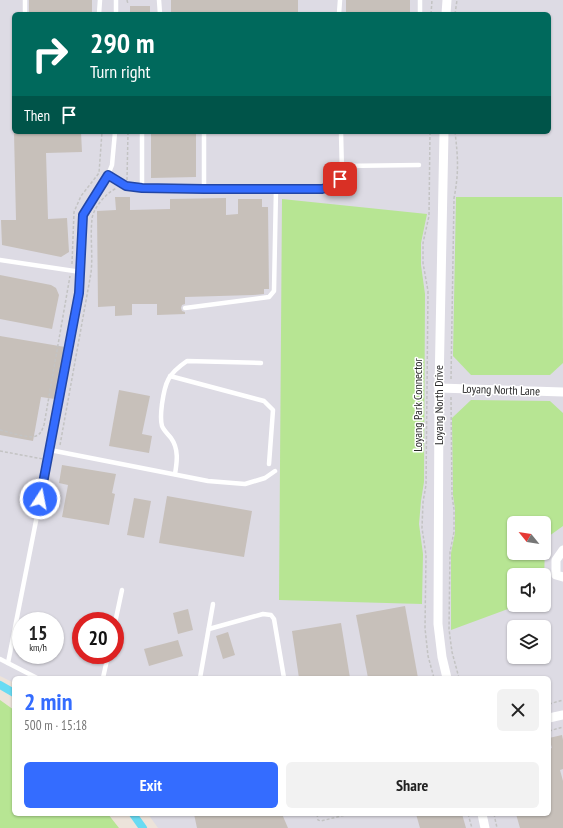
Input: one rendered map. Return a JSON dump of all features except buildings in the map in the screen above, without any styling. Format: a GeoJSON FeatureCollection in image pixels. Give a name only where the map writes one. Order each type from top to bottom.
{"type":"FeatureCollection","features":[{"type":"Feature","properties":{"kind":"street"},"geometry":{"type":"LineString","coordinates":[[446,0],[446,12]]}},
{"type":"Feature","properties":{"kind":"street","name":"Loyang North Drive"},"geometry":{"type":"LineString","coordinates":[[444,134],[439,388],[438,624],[442,658],[446,676]]}},
{"type":"Feature","properties":{"kind":"street","name":"Loyang North Lane"},"geometry":{"type":"LineString","coordinates":[[439,388],[563,392]]}},
{"type":"Feature","properties":{"kind":"street"},"geometry":{"type":"LineString","coordinates":[[563,550],[556,560],[556,575],[563,577]]}},
{"type":"Feature","properties":{"kind":"street"},"geometry":{"type":"LineString","coordinates":[[551,718],[563,715]]}},
{"type":"Feature","properties":{"kind":"street"},"geometry":{"type":"LineString","coordinates":[[482,816],[485,828]]}},
{"type":"Feature","properties":{"kind":"lane"},"geometry":{"type":"LineString","coordinates":[[25,0],[25,12]]}},
{"type":"Feature","properties":{"kind":"lane"},"geometry":{"type":"LineString","coordinates":[[99,12],[100,0]]}},
{"type":"Feature","properties":{"kind":"lane"},"geometry":{"type":"LineString","coordinates":[[116,0],[116,12]]}},
{"type":"Feature","properties":{"kind":"lane"},"geometry":{"type":"LineString","coordinates":[[159,0],[160,12]]}},
{"type":"Feature","properties":{"kind":"lane"},"geometry":{"type":"LineString","coordinates":[[339,12],[340,0]]}},
{"type":"Feature","properties":{"kind":"lane"},"geometry":{"type":"LineString","coordinates":[[420,0],[420,12]]}},
{"type":"Feature","properties":{"kind":"lane"},"geometry":{"type":"LineString","coordinates":[[8,663],[79,293],[83,215],[108,175],[112,165],[114,134]]}},
{"type":"Feature","properties":{"kind":"lane"},"geometry":{"type":"LineString","coordinates":[[142,134],[142,188]]}},
{"type":"Feature","properties":{"kind":"lane"},"geometry":{"type":"LineString","coordinates":[[204,134],[204,189]]}},
{"type":"Feature","properties":{"kind":"lane"},"geometry":{"type":"LineString","coordinates":[[108,175],[125,185],[142,188],[328,188],[333,186],[340,179],[342,174],[341,134]]}},
{"type":"Feature","properties":{"kind":"lane"},"geometry":{"type":"LineString","coordinates":[[342,166],[419,165]]}},
{"type":"Feature","properties":{"kind":"lane"},"geometry":{"type":"LineString","coordinates":[[186,308],[269,297],[274,290],[276,189]]}},
{"type":"Feature","properties":{"kind":"lane"},"geometry":{"type":"LineString","coordinates":[[0,260],[80,272]]}},
{"type":"Feature","properties":{"kind":"lane"},"geometry":{"type":"LineString","coordinates":[[175,474],[178,460],[176,449],[172,440],[165,432],[160,418],[165,386],[170,376],[178,367],[187,361],[261,363]]}},
{"type":"Feature","properties":{"kind":"lane"},"geometry":{"type":"LineString","coordinates":[[170,376],[264,401],[273,410],[269,464]]}},
{"type":"Feature","properties":{"kind":"lane"},"geometry":{"type":"LineString","coordinates":[[50,450],[208,481],[245,484],[265,478],[275,471]]}},
{"type":"Feature","properties":{"kind":"lane"},"geometry":{"type":"LineString","coordinates":[[117,612],[122,590]]}},
{"type":"Feature","properties":{"kind":"lane"},"geometry":{"type":"LineString","coordinates":[[200,676],[214,604]]}},
{"type":"Feature","properties":{"kind":"lane"},"geometry":{"type":"LineString","coordinates":[[209,629],[263,614],[271,615],[274,619],[284,676]]}},
{"type":"Feature","properties":{"kind":"lane"},"geometry":{"type":"LineString","coordinates":[[0,659],[32,676]]}},
{"type":"Feature","properties":{"kind":"lane"},"geometry":{"type":"LineString","coordinates":[[103,676],[106,664]]}},
{"type":"Feature","properties":{"kind":"path"},"geometry":{"type":"LineString","coordinates":[[127,0],[128,4]]}},
{"type":"Feature","properties":{"kind":"path"},"geometry":{"type":"LineString","coordinates":[[431,12],[432,0]]}},
{"type":"Feature","properties":{"kind":"path"},"geometry":{"type":"LineString","coordinates":[[456,12],[457,0]]}},
{"type":"Feature","properties":{"kind":"path"},"geometry":{"type":"LineString","coordinates":[[59,451],[91,273],[93,258],[92,218],[95,210],[110,192],[125,185],[128,134]]}},
{"type":"Feature","properties":{"kind":"path","name":"Loyang Park Connector"},"geometry":{"type":"LineString","coordinates":[[430,134],[429,216],[423,243],[423,263],[428,299],[426,485],[423,502],[422,528],[426,555],[425,628],[428,656],[433,676]]}},
{"type":"Feature","properties":{"kind":"path"},"geometry":{"type":"LineString","coordinates":[[455,134],[458,154],[458,178],[454,198],[451,388],[452,496],[454,509],[454,532],[450,552],[449,629],[452,652],[458,676]]}},
{"type":"Feature","properties":{"kind":"path"},"geometry":{"type":"LineString","coordinates":[[0,430],[29,437],[37,436],[44,426],[71,271]]}},
{"type":"Feature","properties":{"kind":"path"},"geometry":{"type":"LineString","coordinates":[[0,451],[48,460]]}},
{"type":"Feature","properties":{"kind":"path"},"geometry":{"type":"LineString","coordinates":[[551,703],[563,700]]}},
{"type":"Feature","properties":{"kind":"path"},"geometry":{"type":"LineString","coordinates":[[551,730],[563,727]]}},
{"type":"Feature","properties":{"kind":"path"},"geometry":{"type":"LineString","coordinates":[[317,816],[318,820],[321,821],[341,816]]}},
{"type":"Feature","properties":{"kind":"path"},"geometry":{"type":"LineString","coordinates":[[469,816],[472,828]]}},
{"type":"Feature","properties":{"kind":"path"},"geometry":{"type":"LineString","coordinates":[[494,816],[497,828]]}},
{"type":"Feature","properties":{"kind":"shaded area"},"geometry":{"type":"Polygon","coordinates":[[[0,0],[563,0],[563,828],[158,828],[149,816],[551,816],[551,676],[12,676],[12,682],[0,676],[0,0]]]}},
{"type":"Feature","properties":{"kind":"green space"},"geometry":{"type":"Polygon","coordinates":[[[456,197],[562,197],[563,363],[550,375],[471,375],[453,356],[456,197]]]}},
{"type":"Feature","properties":{"kind":"green space"},"geometry":{"type":"Polygon","coordinates":[[[282,199],[427,214],[421,243],[421,265],[425,294],[424,482],[419,524],[423,554],[422,604],[279,600],[282,199]]]}},
{"type":"Feature","properties":{"kind":"green space"},"geometry":{"type":"Polygon","coordinates":[[[471,400],[550,401],[563,413],[563,526],[551,535],[551,516],[507,516],[507,560],[545,560],[544,568],[507,568],[507,609],[451,630],[451,553],[455,533],[455,509],[453,495],[452,418],[471,400]]]}},
{"type":"Feature","properties":{"kind":"green space"},"geometry":{"type":"Polygon","coordinates":[[[0,700],[12,709],[12,816],[110,816],[119,828],[0,828],[0,700]]]}},
{"type":"Feature","properties":{"kind":"waterway"},"geometry":{"type":"LineString","coordinates":[[0,685],[12,692]]}},
{"type":"Feature","properties":{"kind":"waterway"},"geometry":{"type":"LineString","coordinates":[[134,816],[143,828]]}},
{"type":"Feature","properties":{"kind":"route"},"geometry":{"type":"LineString","coordinates":[[40,499],[79,293],[83,215],[108,175],[126,186],[142,188],[322,189],[333,186],[340,179]]}}]}
